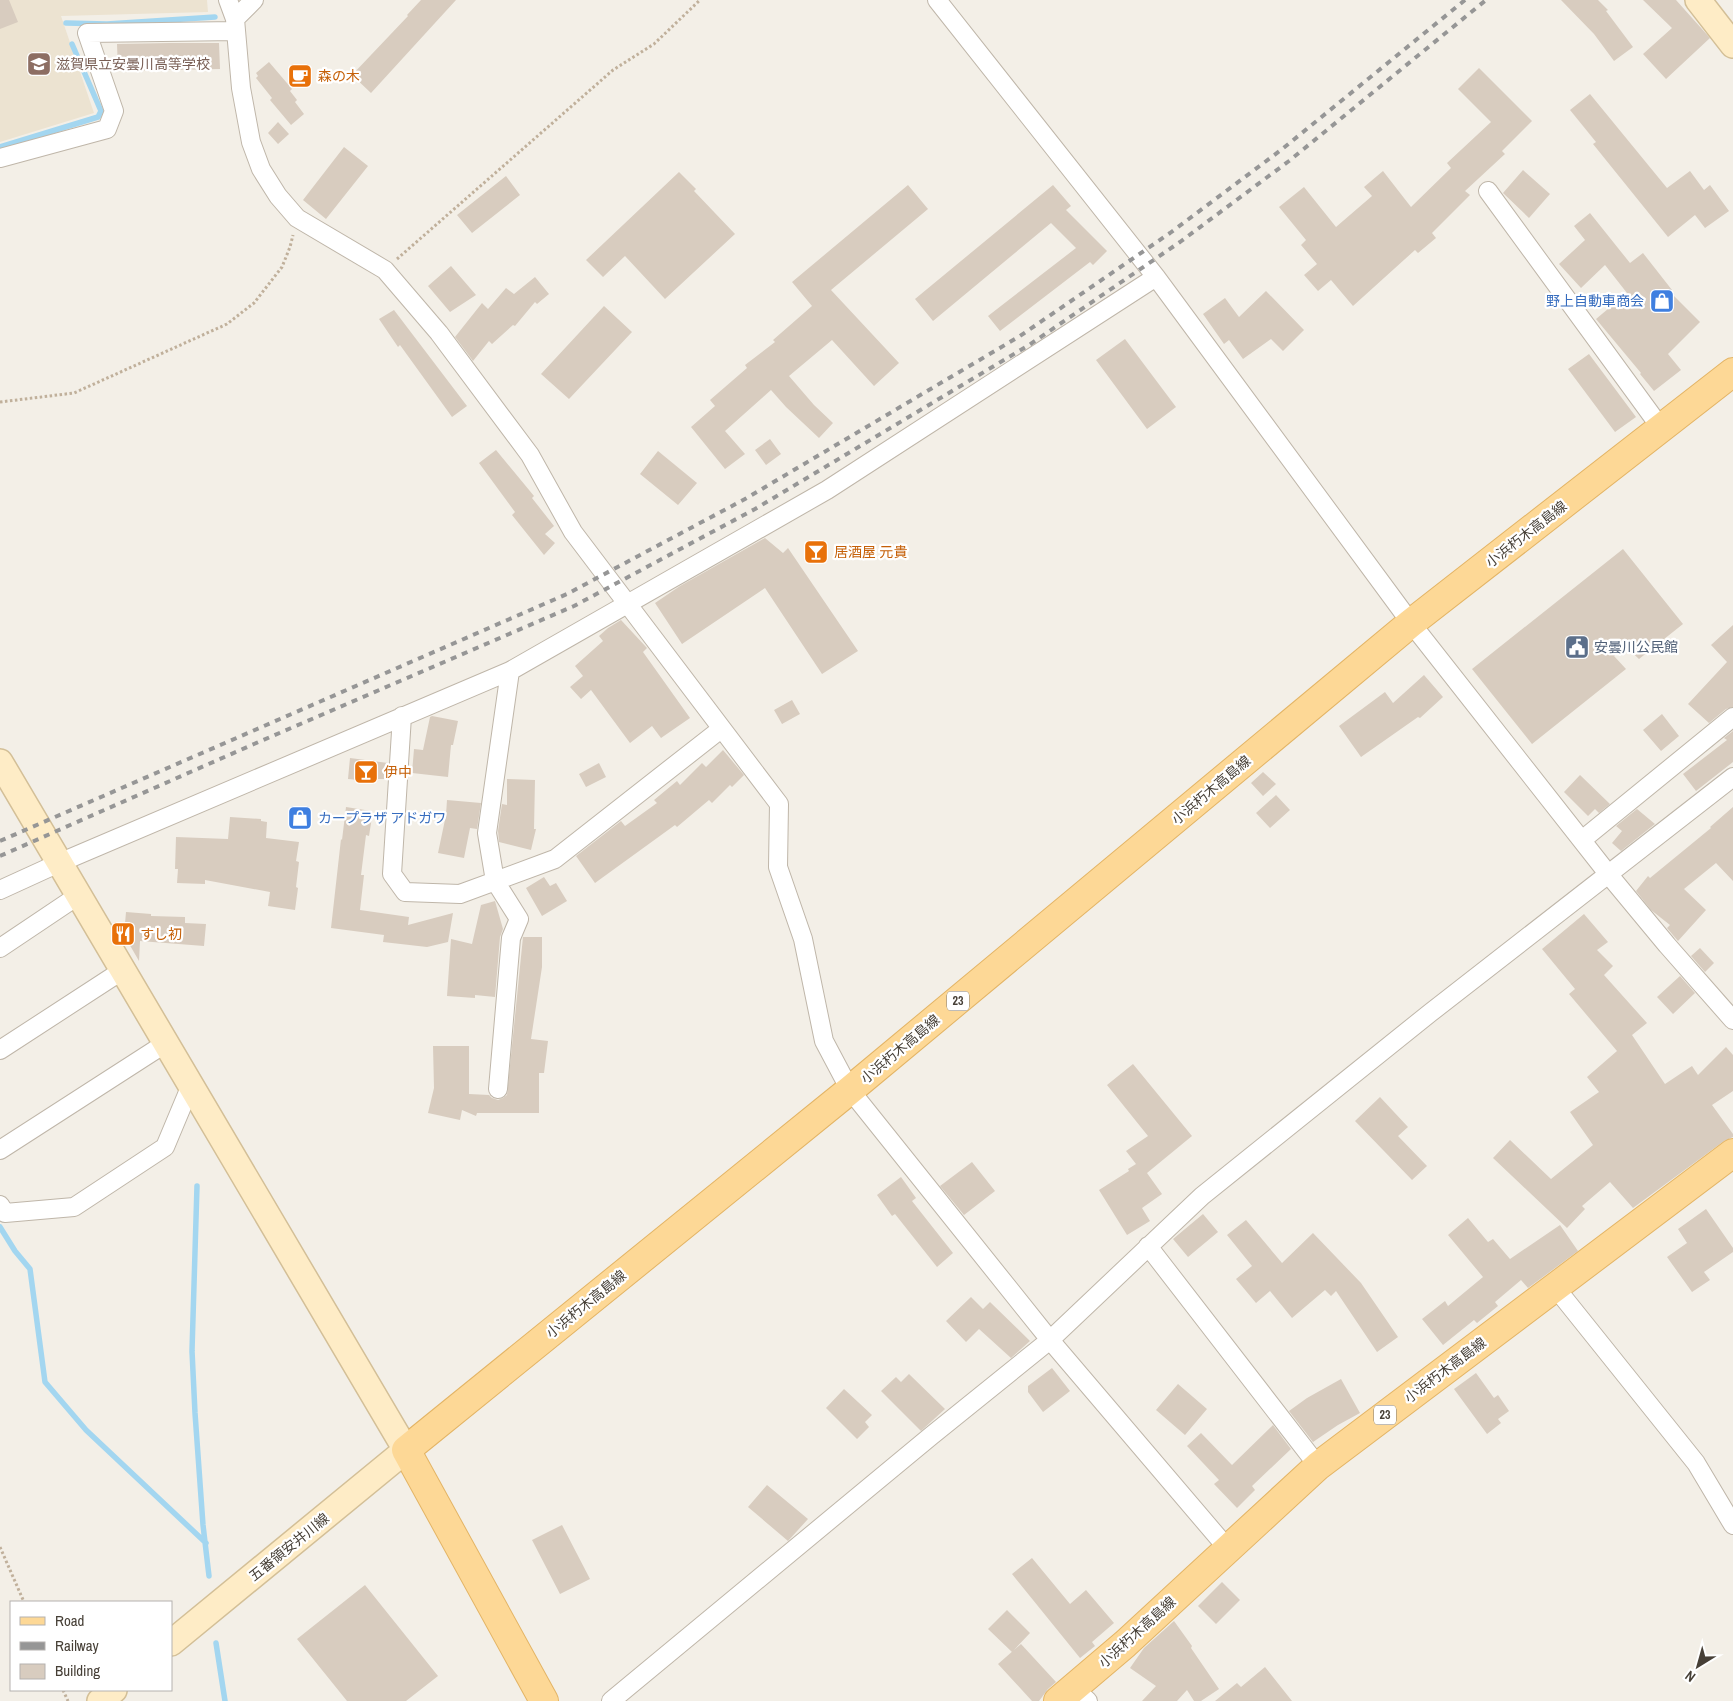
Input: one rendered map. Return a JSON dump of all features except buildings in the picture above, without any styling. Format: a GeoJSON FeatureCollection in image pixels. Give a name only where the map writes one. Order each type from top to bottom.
{"type":"FeatureCollection","features":[{"type":"Feature","properties":{"kind":"main road","name":"小浜朽木高島線"},"geometry":{"type":"LineString","coordinates":[[406,1450],[850,1090],[1411,623],[1733,372]]}},
{"type":"Feature","properties":{"kind":"main road","name":"小浜朽木高島線"},"geometry":{"type":"LineString","coordinates":[[1073,1697],[1125,1644],[1318,1466],[1733,1153]]}},
{"type":"Feature","properties":{"kind":"main road"},"geometry":{"type":"LineString","coordinates":[[406,1450],[544,1701]]}},
{"type":"Feature","properties":{"kind":"street"},"geometry":{"type":"LineString","coordinates":[[228,0],[235,25],[241,88],[251,142],[261,169],[278,196],[298,218],[385,270],[439,333],[530,455],[573,532],[779,804],[778,867],[803,939],[824,1041],[850,1090],[1050,1340],[1228,1549]]}},
{"type":"Feature","properties":{"kind":"street"},"geometry":{"type":"LineString","coordinates":[[0,158],[107,129],[114,111],[87,33],[235,25],[254,0]]}},
{"type":"Feature","properties":{"kind":"street"},"geometry":{"type":"LineString","coordinates":[[937,0],[1156,277],[1411,623],[1609,875],[1733,1020]]}},
{"type":"Feature","properties":{"kind":"street"},"geometry":{"type":"LineString","coordinates":[[1698,0],[1733,45]]}},
{"type":"Feature","properties":{"kind":"street"},"geometry":{"type":"LineString","coordinates":[[1488,191],[1661,428]]}},
{"type":"Feature","properties":{"kind":"street"},"geometry":{"type":"LineString","coordinates":[[0,890],[59,863],[510,671],[827,490],[1156,277]]}},
{"type":"Feature","properties":{"kind":"street"},"geometry":{"type":"LineString","coordinates":[[498,1090],[511,938],[519,919],[495,881],[487,833],[510,671]]}},
{"type":"Feature","properties":{"kind":"street"},"geometry":{"type":"LineString","coordinates":[[402,716],[392,874],[405,892],[460,894],[555,859],[721,729]]}},
{"type":"Feature","properties":{"kind":"street"},"geometry":{"type":"LineString","coordinates":[[1582,840],[1733,717]]}},
{"type":"Feature","properties":{"kind":"street"},"geometry":{"type":"LineString","coordinates":[[0,762],[406,1450]]}},
{"type":"Feature","properties":{"kind":"street"},"geometry":{"type":"LineString","coordinates":[[611,1701],[930,1436],[1050,1340],[1202,1196],[1430,1013],[1733,777]]}},
{"type":"Feature","properties":{"kind":"street"},"geometry":{"type":"LineString","coordinates":[[0,948],[79,895]]}},
{"type":"Feature","properties":{"kind":"street"},"geometry":{"type":"LineString","coordinates":[[0,1050],[122,970]]}},
{"type":"Feature","properties":{"kind":"street"},"geometry":{"type":"LineString","coordinates":[[0,1150],[166,1043]]}},
{"type":"Feature","properties":{"kind":"street"},"geometry":{"type":"LineString","coordinates":[[0,1205],[5,1213],[74,1207],[165,1147],[191,1085]]}},
{"type":"Feature","properties":{"kind":"street"},"geometry":{"type":"LineString","coordinates":[[1148,1246],[1318,1466]]}},
{"type":"Feature","properties":{"kind":"street"},"geometry":{"type":"LineString","coordinates":[[1555,1287],[1696,1463],[1733,1525]]}},
{"type":"Feature","properties":{"kind":"street","name":"五番領安井川線"},"geometry":{"type":"LineString","coordinates":[[172,1642],[406,1450]]}},
{"type":"Feature","properties":{"kind":"street"},"geometry":{"type":"LineString","coordinates":[[100,1701],[113,1691]]}},
{"type":"Feature","properties":{"kind":"path"},"geometry":{"type":"LineString","coordinates":[[385,270],[613,70],[654,44],[700,0]]}},
{"type":"Feature","properties":{"kind":"path"},"geometry":{"type":"LineString","coordinates":[[0,402],[74,393],[227,324],[254,303],[282,267],[298,218]]}},
{"type":"Feature","properties":{"kind":"path"},"geometry":{"type":"LineString","coordinates":[[0,1547],[24,1601]]}},
{"type":"Feature","properties":{"kind":"shaded area","name":"滋賀県立安曇川高等学校"},"geometry":{"type":"Polygon","coordinates":[[[0,0],[207,0],[208,12],[61,16],[94,113],[0,142],[0,0]]]}},
{"type":"Feature","properties":{"kind":"waterway"},"geometry":{"type":"LineString","coordinates":[[66,23],[107,24],[215,17]]}},
{"type":"Feature","properties":{"kind":"waterway"},"geometry":{"type":"LineString","coordinates":[[0,147],[98,117],[101,111],[72,44]]}},
{"type":"Feature","properties":{"kind":"waterway"},"geometry":{"type":"LineString","coordinates":[[197,1186],[192,1351],[203,1525],[209,1576]]}},
{"type":"Feature","properties":{"kind":"waterway"},"geometry":{"type":"LineString","coordinates":[[0,1227],[15,1251],[30,1269],[45,1382],[86,1430],[206,1543]]}},
{"type":"Feature","properties":{"kind":"waterway"},"geometry":{"type":"LineString","coordinates":[[216,1643],[225,1701]]}},
{"type":"Feature","properties":{"kind":"railway"},"geometry":{"type":"LineString","coordinates":[[0,841],[567,594],[745,499],[1020,336],[1170,233],[1281,150],[1465,0]]}},
{"type":"Feature","properties":{"kind":"railway"},"geometry":{"type":"LineString","coordinates":[[0,856],[574,606],[755,509],[1029,345],[1180,242],[1289,161],[1486,0]]}},
{"type":"Feature","properties":{"kind":"place","name":"滋賀県立安曇川高等学校"},"geometry":{"type":"Point","coordinates":[39,64]}},
{"type":"Feature","properties":{"kind":"place","name":"森の木"},"geometry":{"type":"Point","coordinates":[300,76]}},
{"type":"Feature","properties":{"kind":"place","name":"野上自動車商会"},"geometry":{"type":"Point","coordinates":[1662,301]}},
{"type":"Feature","properties":{"kind":"place","name":"居酒屋 元貴"},"geometry":{"type":"Point","coordinates":[816,552]}},
{"type":"Feature","properties":{"kind":"place","name":"安曇川公民館"},"geometry":{"type":"Point","coordinates":[1577,647]}},
{"type":"Feature","properties":{"kind":"place","name":"伊中"},"geometry":{"type":"Point","coordinates":[366,772]}},
{"type":"Feature","properties":{"kind":"place","name":"カープラザ アドガワ"},"geometry":{"type":"Point","coordinates":[300,818]}},
{"type":"Feature","properties":{"kind":"place","name":"すし初"},"geometry":{"type":"Point","coordinates":[123,934]}}]}
